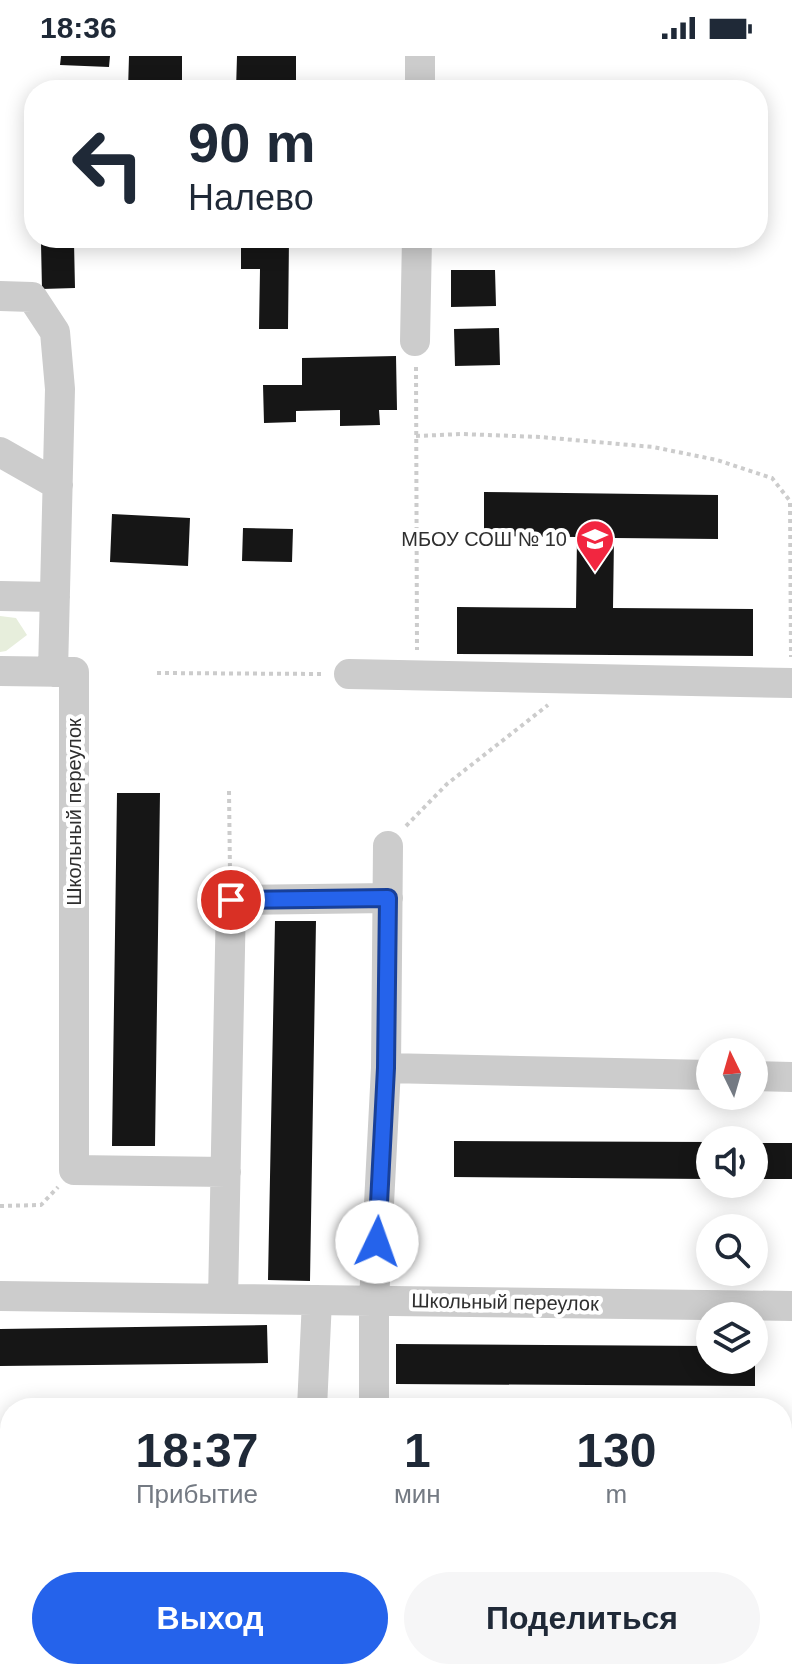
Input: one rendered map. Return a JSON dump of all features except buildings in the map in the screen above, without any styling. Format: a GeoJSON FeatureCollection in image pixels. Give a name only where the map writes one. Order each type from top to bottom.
{"type":"FeatureCollection","features":[{"type":"Feature","properties":{"kind":"street"},"geometry":{"type":"LineString","coordinates":[[420,56],[420,80]]}},
{"type":"Feature","properties":{"kind":"street"},"geometry":{"type":"LineString","coordinates":[[415,341],[417,248]]}},
{"type":"Feature","properties":{"kind":"street"},"geometry":{"type":"LineString","coordinates":[[0,296],[32,297],[55,332],[60,389],[53,672],[0,671]]}},
{"type":"Feature","properties":{"kind":"street"},"geometry":{"type":"LineString","coordinates":[[0,452],[58,485]]}},
{"type":"Feature","properties":{"kind":"street"},"geometry":{"type":"LineString","coordinates":[[0,596],[55,597]]}},
{"type":"Feature","properties":{"kind":"street","name":"Школьный переулок"},"geometry":{"type":"LineString","coordinates":[[53,672],[74,672],[74,1170],[226,1172]]}},
{"type":"Feature","properties":{"kind":"street"},"geometry":{"type":"LineString","coordinates":[[349,674],[792,683]]}},
{"type":"Feature","properties":{"kind":"street"},"geometry":{"type":"LineString","coordinates":[[374,1398],[374,1301],[386,1068],[388,846]]}},
{"type":"Feature","properties":{"kind":"street"},"geometry":{"type":"LineString","coordinates":[[223,1299],[231,900],[388,898]]}},
{"type":"Feature","properties":{"kind":"street"},"geometry":{"type":"LineString","coordinates":[[386,1068],[696,1075]]}},
{"type":"Feature","properties":{"kind":"street"},"geometry":{"type":"LineString","coordinates":[[768,1076],[792,1077]]}},
{"type":"Feature","properties":{"kind":"street","name":"Школьный переулок"},"geometry":{"type":"LineString","coordinates":[[0,1296],[792,1306]]}},
{"type":"Feature","properties":{"kind":"street"},"geometry":{"type":"LineString","coordinates":[[312,1398],[317,1300]]}},
{"type":"Feature","properties":{"kind":"path"},"geometry":{"type":"LineString","coordinates":[[415,341],[417,676]]}},
{"type":"Feature","properties":{"kind":"path"},"geometry":{"type":"LineString","coordinates":[[416,436],[508,436],[653,447],[717,460],[772,478],[790,501],[792,683]]}},
{"type":"Feature","properties":{"kind":"path"},"geometry":{"type":"LineString","coordinates":[[157,673],[349,674]]}},
{"type":"Feature","properties":{"kind":"path"},"geometry":{"type":"LineString","coordinates":[[388,846],[447,784],[559,699]]}},
{"type":"Feature","properties":{"kind":"path"},"geometry":{"type":"LineString","coordinates":[[229,791],[231,900]]}},
{"type":"Feature","properties":{"kind":"path"},"geometry":{"type":"LineString","coordinates":[[0,1206],[41,1205]]}},
{"type":"Feature","properties":{"kind":"green space"},"geometry":{"type":"Polygon","coordinates":[[[0,616],[16,618],[27,635],[0,652],[0,616]]]}},
{"type":"Feature","properties":{"kind":"place","name":"МБОУ СОШ № 10"},"geometry":{"type":"Point","coordinates":[595,573]}},
{"type":"Feature","properties":{"kind":"route"},"geometry":{"type":"LineString","coordinates":[[231,900],[388,898],[386,1068],[377,1242]]}}]}
